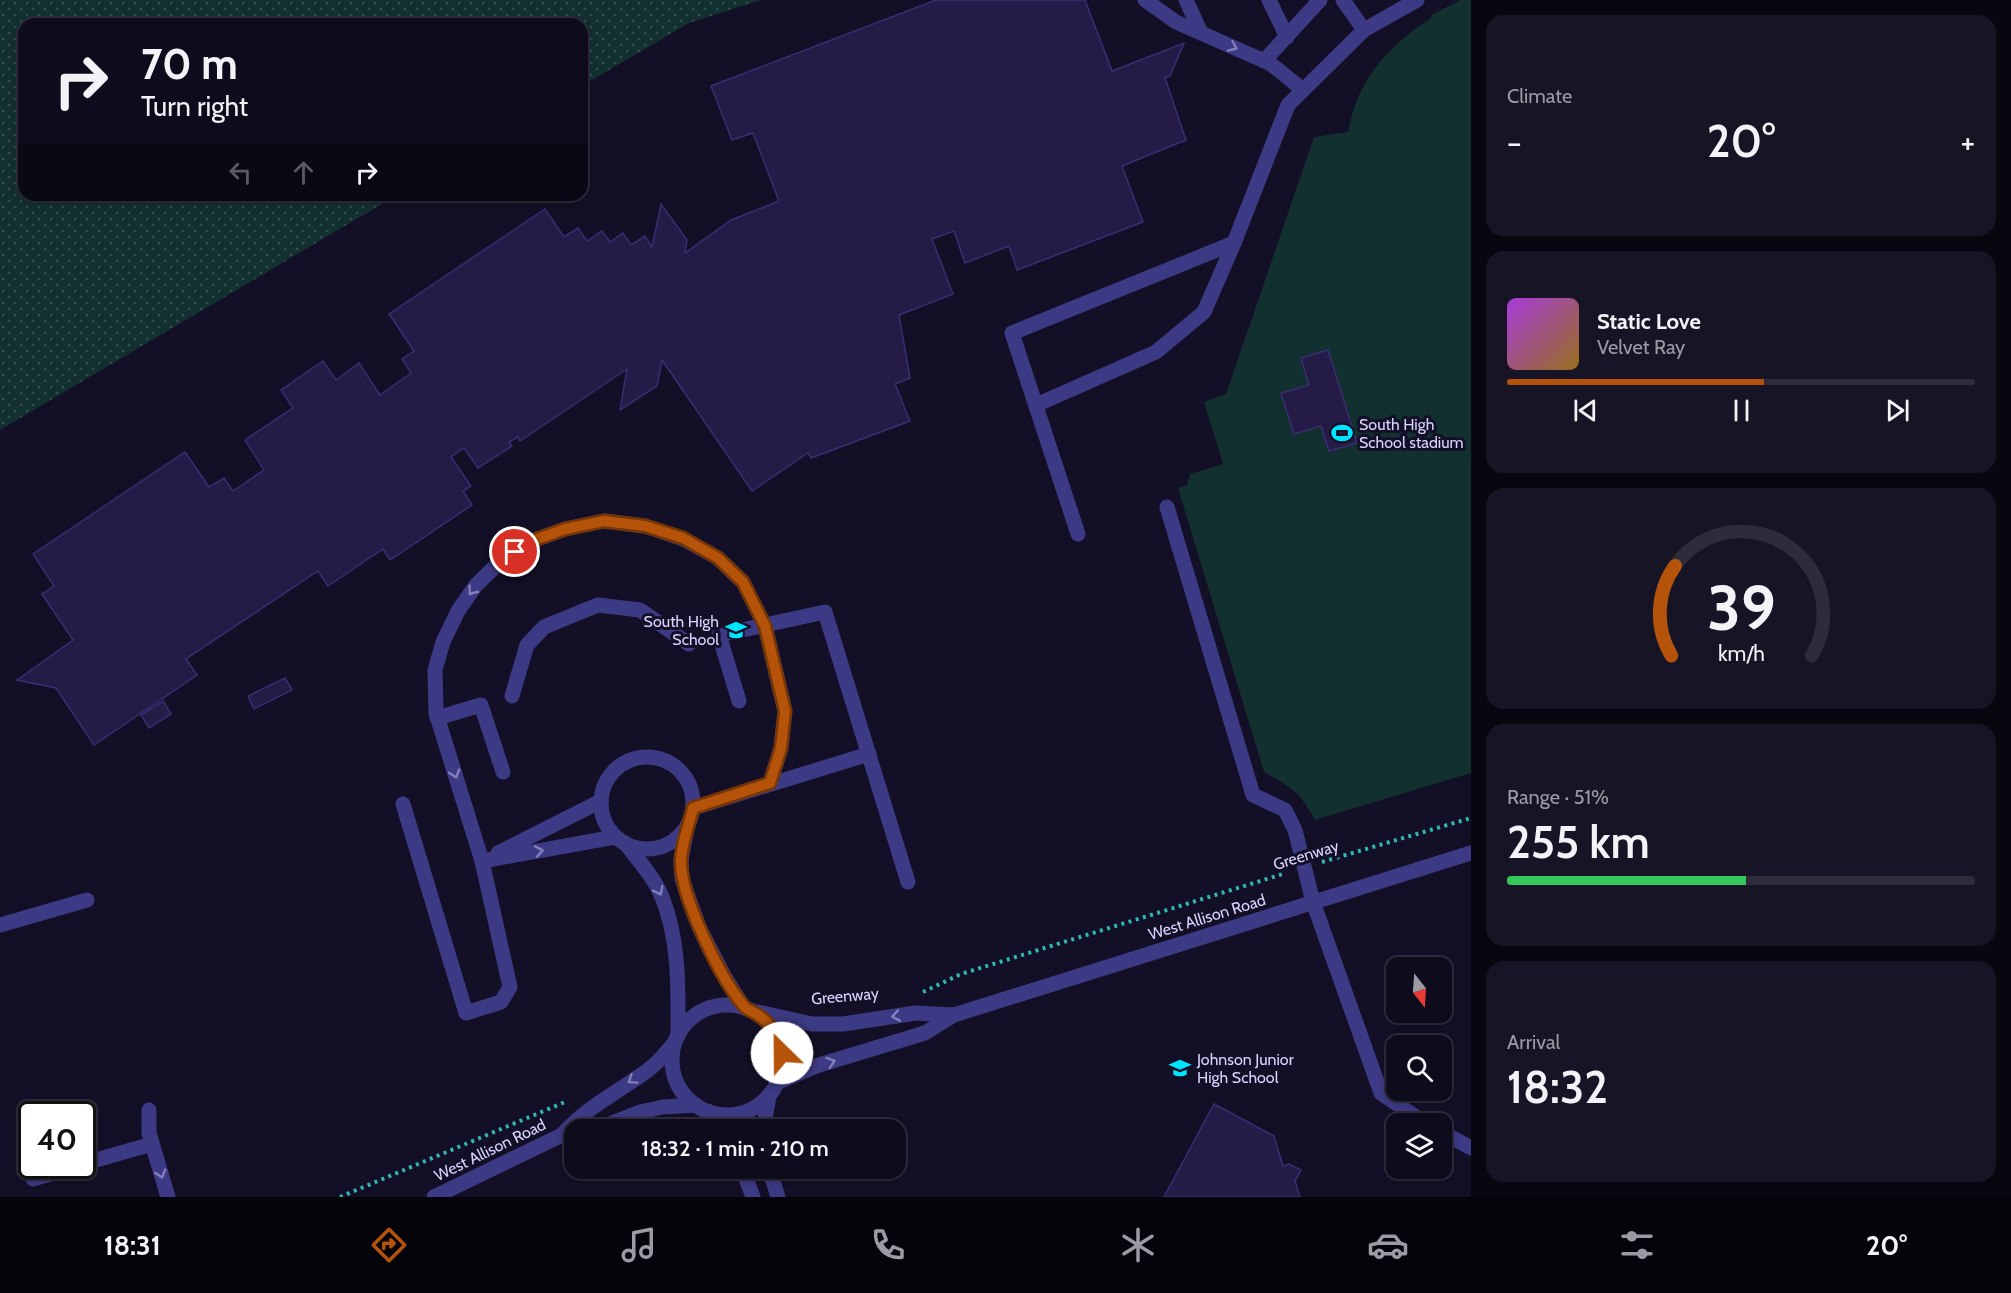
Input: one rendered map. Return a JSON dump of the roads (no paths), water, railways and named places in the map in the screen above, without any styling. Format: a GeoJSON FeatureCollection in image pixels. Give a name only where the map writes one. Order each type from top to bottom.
{"type":"FeatureCollection","features":[{"type":"Feature","properties":{"kind":"street"},"geometry":{"type":"LineString","coordinates":[[1145,0],[1176,22],[1271,64],[1304,90]]}},
{"type":"Feature","properties":{"kind":"street"},"geometry":{"type":"LineString","coordinates":[[1186,0],[1201,33]]}},
{"type":"Feature","properties":{"kind":"street"},"geometry":{"type":"LineString","coordinates":[[1269,0],[1287,37]]}},
{"type":"Feature","properties":{"kind":"street"},"geometry":{"type":"LineString","coordinates":[[1264,61],[1320,0]]}},
{"type":"Feature","properties":{"kind":"street"},"geometry":{"type":"LineString","coordinates":[[1343,0],[1364,30]]}},
{"type":"Feature","properties":{"kind":"street"},"geometry":{"type":"LineString","coordinates":[[1036,405],[1156,352],[1204,312],[1288,105],[1364,30],[1417,0]]}},
{"type":"Feature","properties":{"kind":"street"},"geometry":{"type":"LineString","coordinates":[[1078,534],[1012,333],[1233,243]]}},
{"type":"Feature","properties":{"kind":"street"},"geometry":{"type":"LineString","coordinates":[[1167,507],[1252,795],[1285,810],[1295,830],[1313,902],[1381,1093],[1410,1113]]}},
{"type":"Feature","properties":{"kind":"street"},"geometry":{"type":"LineString","coordinates":[[403,804],[466,1013],[501,1002],[510,987],[482,861],[437,718],[435,670],[443,642],[458,610],[476,585],[501,561],[529,542],[565,529],[604,521],[645,526],[683,538],[718,558],[743,582],[765,626],[785,711],[781,748],[770,783]]}},
{"type":"Feature","properties":{"kind":"street"},"geometry":{"type":"LineString","coordinates":[[512,696],[527,645],[544,627],[598,605],[640,610],[689,644]]}},
{"type":"Feature","properties":{"kind":"street"},"geometry":{"type":"LineString","coordinates":[[739,701],[719,635],[825,612],[908,882]]}},
{"type":"Feature","properties":{"kind":"street"},"geometry":{"type":"LineString","coordinates":[[437,718],[481,705],[503,772]]}},
{"type":"Feature","properties":{"kind":"street"},"geometry":{"type":"LineString","coordinates":[[693,808],[869,754]]}},
{"type":"Feature","properties":{"kind":"street"},"geometry":{"type":"LineString","coordinates":[[622,1119],[663,1107],[702,1108],[722,1114],[744,1112],[758,1105],[772,1090],[780,1075],[782,1059],[777,1037],[766,1021],[748,1009],[723,974],[699,927],[682,879],[681,860],[693,808],[692,789],[684,775],[669,762],[652,757],[634,759],[619,766],[606,781],[601,801],[605,823],[654,881],[662,896],[671,925],[678,964],[677,1039],[672,1058],[674,1074],[683,1092],[702,1108],[712,1119]]}},
{"type":"Feature","properties":{"kind":"street"},"geometry":{"type":"LineString","coordinates":[[482,861],[601,801]]}},
{"type":"Feature","properties":{"kind":"street"},"geometry":{"type":"LineString","coordinates":[[482,861],[620,840],[643,849],[661,847],[680,836],[688,825]]}},
{"type":"Feature","properties":{"kind":"street","name":"West Allison Road"},"geometry":{"type":"LineString","coordinates":[[772,1090],[819,1065],[925,1033],[954,1015],[1471,853]]}},
{"type":"Feature","properties":{"kind":"street"},"geometry":{"type":"LineString","coordinates":[[0,926],[87,900]]}},
{"type":"Feature","properties":{"kind":"street"},"geometry":{"type":"LineString","coordinates":[[677,1039],[688,1022],[704,1010],[724,1005],[748,1009]]}},
{"type":"Feature","properties":{"kind":"street","name":"West Allison Road"},"geometry":{"type":"LineString","coordinates":[[748,1009],[812,1024],[843,1024],[916,1012],[954,1015]]}},
{"type":"Feature","properties":{"kind":"street","name":"West Allison Road"},"geometry":{"type":"LineString","coordinates":[[577,1119],[648,1070],[660,1060],[677,1039]]}},
{"type":"Feature","properties":{"kind":"street"},"geometry":{"type":"LineString","coordinates":[[765,1119],[772,1090]]}},
{"type":"Feature","properties":{"kind":"street"},"geometry":{"type":"LineString","coordinates":[[149,1110],[149,1133],[168,1197]]}},
{"type":"Feature","properties":{"kind":"street","name":"West Allison Road"},"geometry":{"type":"LineString","coordinates":[[434,1197],[564,1137]]}},
{"type":"Feature","properties":{"kind":"street"},"geometry":{"type":"LineString","coordinates":[[1452,1138],[1471,1148]]}},
{"type":"Feature","properties":{"kind":"street"},"geometry":{"type":"LineString","coordinates":[[96,1160],[152,1144]]}},
{"type":"Feature","properties":{"kind":"street"},"geometry":{"type":"LineString","coordinates":[[746,1179],[753,1197]]}},
{"type":"Feature","properties":{"kind":"street"},"geometry":{"type":"LineString","coordinates":[[772,1179],[778,1197]]}},
{"type":"Feature","properties":{"kind":"place","name":"South High School stadium"},"geometry":{"type":"Point","coordinates":[1342,433]}},
{"type":"Feature","properties":{"kind":"place","name":"South High School"},"geometry":{"type":"Point","coordinates":[736,630]}},
{"type":"Feature","properties":{"kind":"place","name":"Johnson Junior High School"},"geometry":{"type":"Point","coordinates":[1180,1068]}}]}
